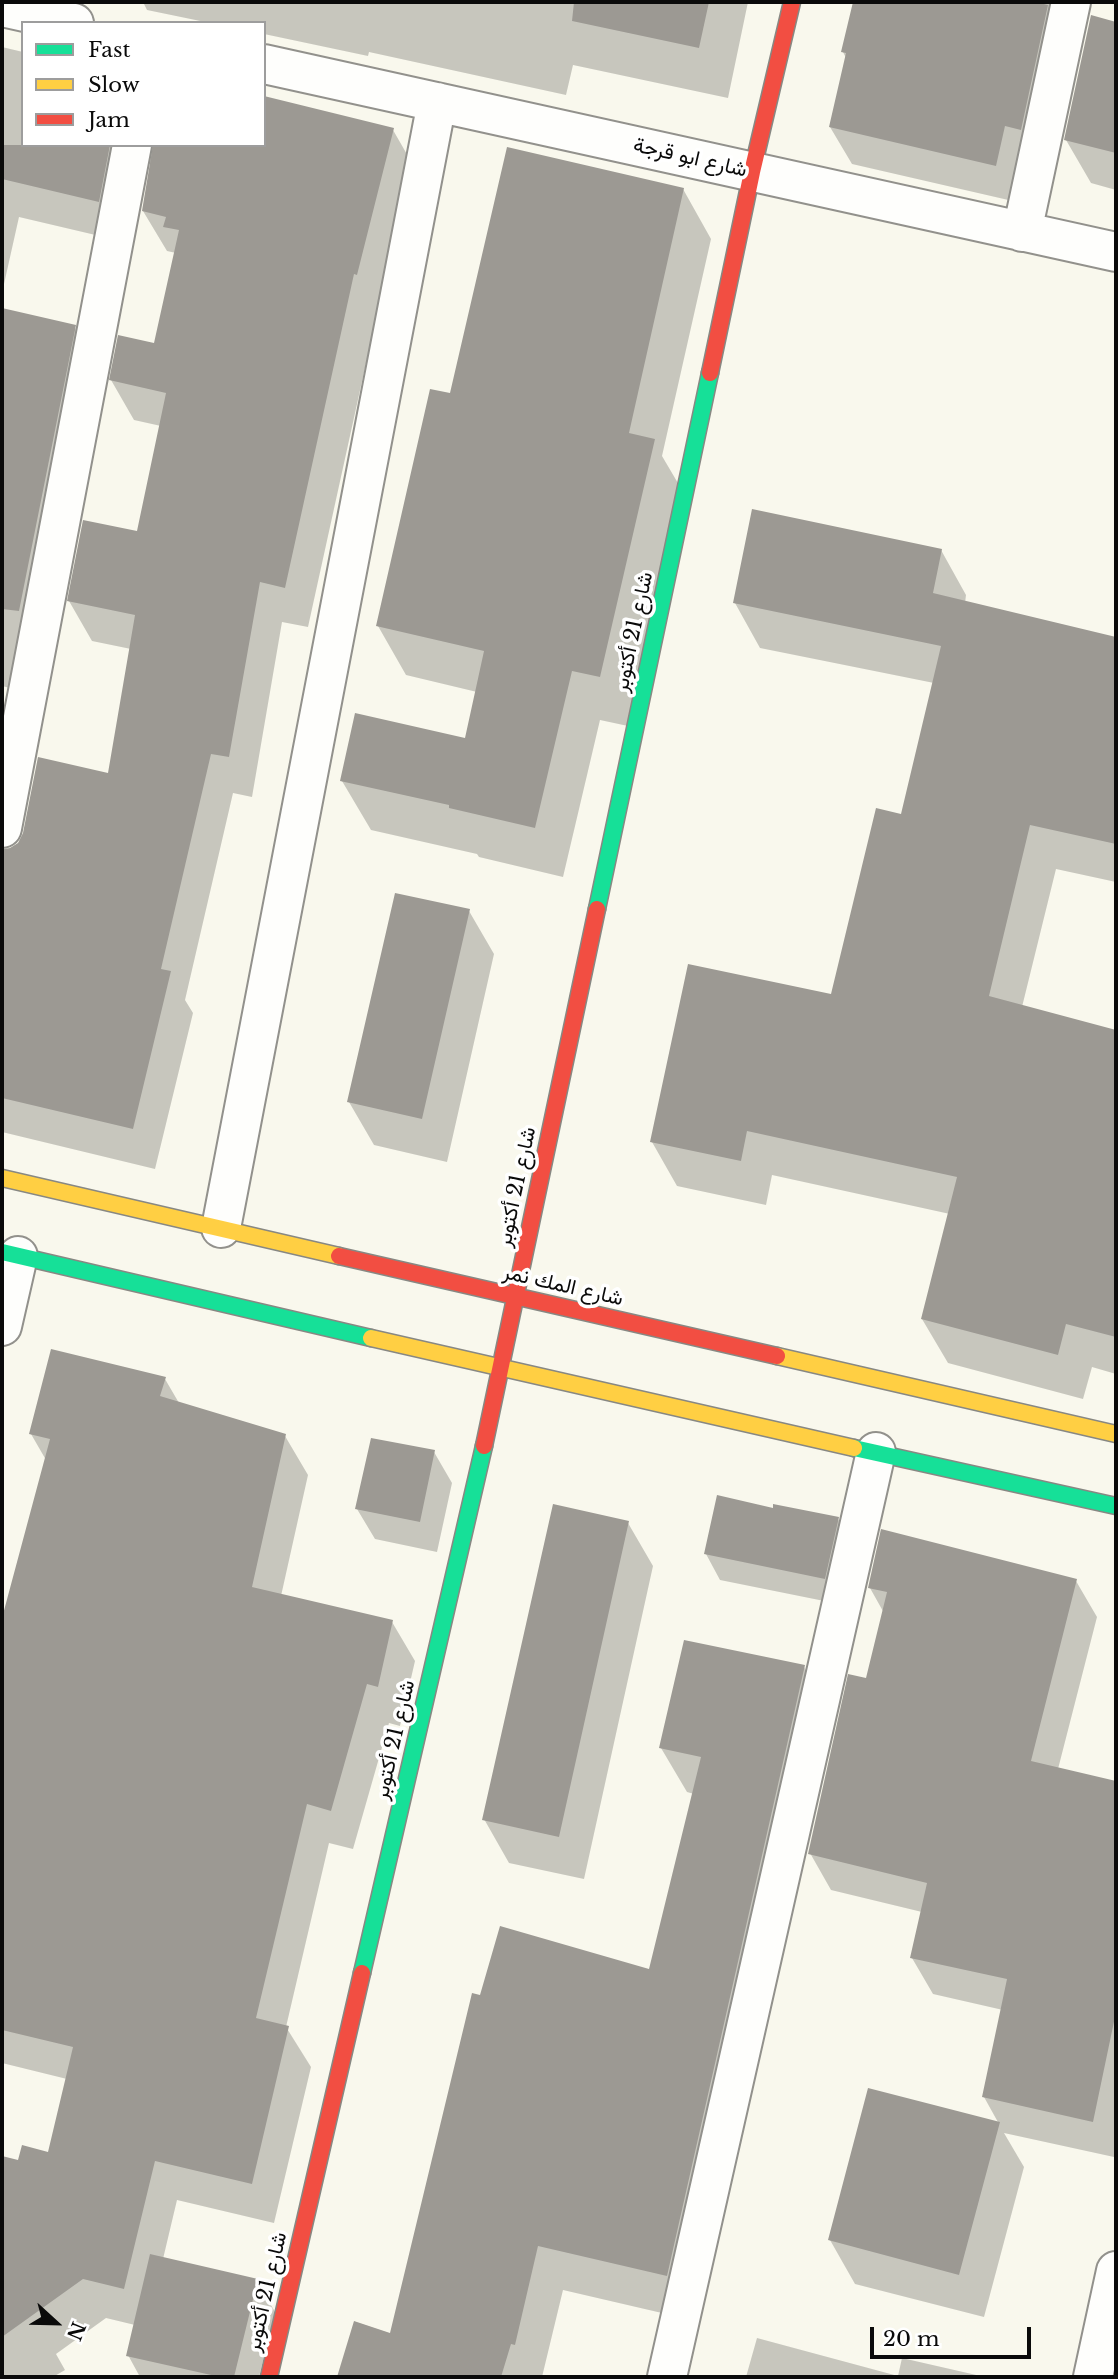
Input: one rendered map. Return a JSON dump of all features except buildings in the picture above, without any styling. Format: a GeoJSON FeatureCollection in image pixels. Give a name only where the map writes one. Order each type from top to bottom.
{"type":"FeatureCollection","features":[{"type":"Feature","properties":{"kind":"main road","name":"شارع 21 أكتوبر"},"geometry":{"type":"LineString","coordinates":[[269,2377],[502,1369],[752,172],[792,2]]}},
{"type":"Feature","properties":{"kind":"main road","name":"شارع المك نمر"},"geometry":{"type":"LineString","coordinates":[[2,1178],[1116,1434]]}},
{"type":"Feature","properties":{"kind":"main road"},"geometry":{"type":"LineString","coordinates":[[10,1254],[502,1369],[1116,1506]]}},
{"type":"Feature","properties":{"kind":"street"},"geometry":{"type":"LineString","coordinates":[[1022,232],[1070,2]]}},
{"type":"Feature","properties":{"kind":"street"},"geometry":{"type":"LineString","coordinates":[[2,7],[65,21]]}},
{"type":"Feature","properties":{"kind":"street","name":"شارع ابو قرجة"},"geometry":{"type":"LineString","coordinates":[[266,64],[1116,252]]}},
{"type":"Feature","properties":{"kind":"street"},"geometry":{"type":"LineString","coordinates":[[221,1228],[437,102]]}},
{"type":"Feature","properties":{"kind":"street"},"geometry":{"type":"LineString","coordinates":[[2,828],[132,147]]}},
{"type":"Feature","properties":{"kind":"street"},"geometry":{"type":"LineString","coordinates":[[2,1326],[10,1254]]}},
{"type":"Feature","properties":{"kind":"street"},"geometry":{"type":"LineString","coordinates":[[667,2377],[876,1452]]}},
{"type":"Feature","properties":{"kind":"street"},"geometry":{"type":"LineString","coordinates":[[1093,2377],[1116,2271]]}},
{"type":"Feature","properties":{"kind":"traffic: fast"},"geometry":{"type":"LineString","coordinates":[[597,909],[710,373]]}},
{"type":"Feature","properties":{"kind":"traffic: fast"},"geometry":{"type":"LineString","coordinates":[[2,1252],[371,1338]]}},
{"type":"Feature","properties":{"kind":"traffic: fast"},"geometry":{"type":"LineString","coordinates":[[362,1973],[484,1446]]}},
{"type":"Feature","properties":{"kind":"traffic: fast"},"geometry":{"type":"LineString","coordinates":[[854,1448],[1116,1506]]}},
{"type":"Feature","properties":{"kind":"traffic: slow"},"geometry":{"type":"LineString","coordinates":[[2,1178],[339,1256]]}},
{"type":"Feature","properties":{"kind":"traffic: slow"},"geometry":{"type":"LineString","coordinates":[[371,1338],[854,1448]]}},
{"type":"Feature","properties":{"kind":"traffic: slow"},"geometry":{"type":"LineString","coordinates":[[777,1356],[1116,1434]]}},
{"type":"Feature","properties":{"kind":"traffic: jam"},"geometry":{"type":"LineString","coordinates":[[710,373],[752,172],[792,2]]}},
{"type":"Feature","properties":{"kind":"traffic: jam"},"geometry":{"type":"LineString","coordinates":[[484,1446],[597,909]]}},
{"type":"Feature","properties":{"kind":"traffic: jam"},"geometry":{"type":"LineString","coordinates":[[339,1256],[777,1356]]}},
{"type":"Feature","properties":{"kind":"traffic: jam"},"geometry":{"type":"LineString","coordinates":[[269,2377],[362,1973]]}}]}
